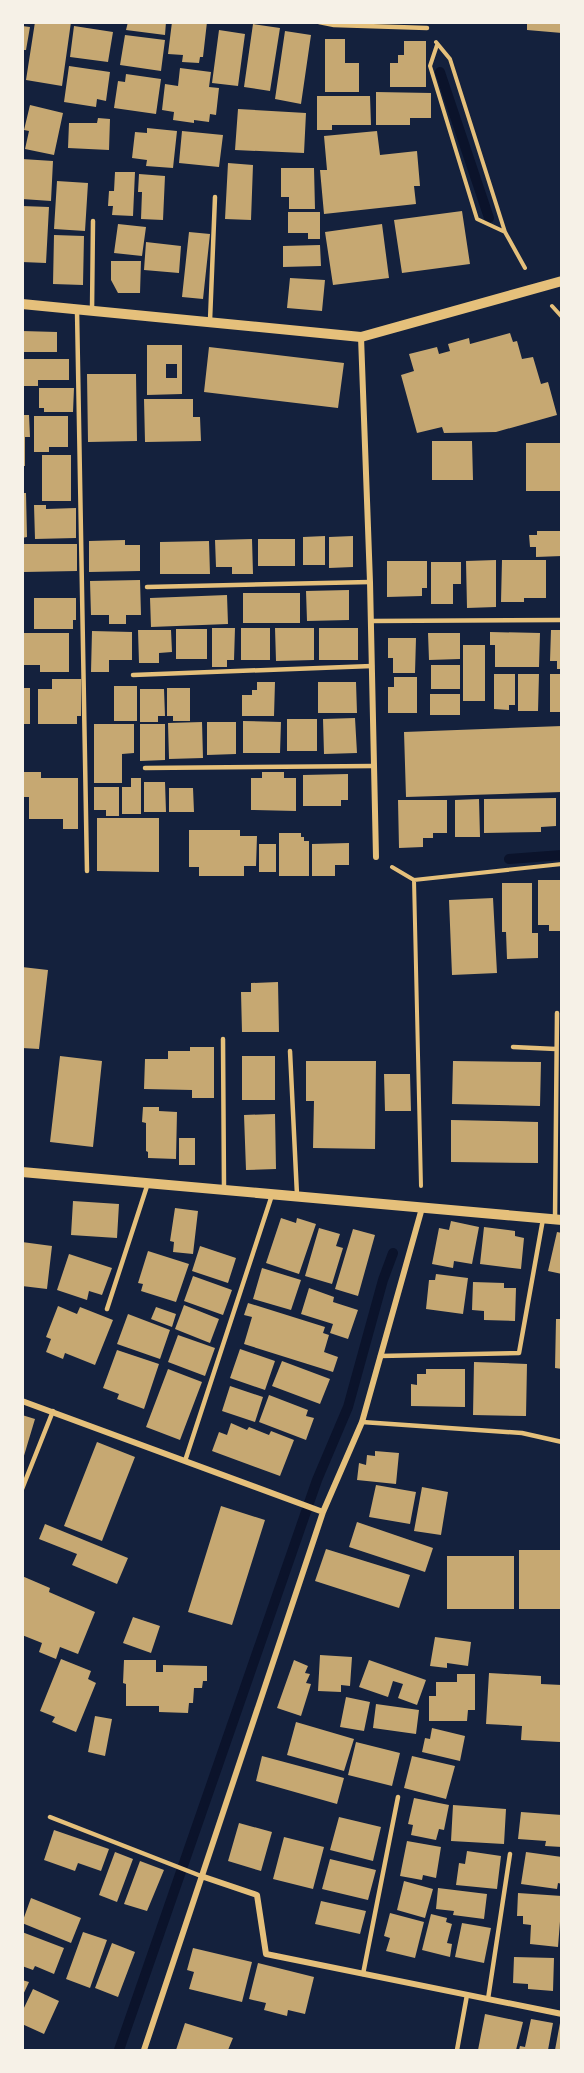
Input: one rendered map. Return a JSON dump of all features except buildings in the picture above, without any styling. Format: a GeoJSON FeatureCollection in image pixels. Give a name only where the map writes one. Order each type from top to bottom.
{"type":"FeatureCollection","features":[{"type":"Feature","properties":{"kind":"street"},"geometry":{"type":"LineString","coordinates":[[22,304],[361,337],[561,281]]}},
{"type":"Feature","properties":{"kind":"street"},"geometry":{"type":"LineString","coordinates":[[361,337],[370,582],[376,857]]}},
{"type":"Feature","properties":{"kind":"street"},"geometry":{"type":"LineString","coordinates":[[22,1172],[558,1220]]}},
{"type":"Feature","properties":{"kind":"street"},"geometry":{"type":"LineString","coordinates":[[144,2050],[323,1512],[362,1422],[422,1208]]}},
{"type":"Feature","properties":{"kind":"street"},"geometry":{"type":"LineString","coordinates":[[22,1401],[323,1512]]}},
{"type":"Feature","properties":{"kind":"street"},"geometry":{"type":"LineString","coordinates":[[201,1876],[257,1895],[266,1954],[561,2014]]}},
{"type":"Feature","properties":{"kind":"lane"},"geometry":{"type":"LineString","coordinates":[[319,22],[334,25],[427,28]]}},
{"type":"Feature","properties":{"kind":"lane"},"geometry":{"type":"LineString","coordinates":[[210,323],[215,197]]}},
{"type":"Feature","properties":{"kind":"lane"},"geometry":{"type":"LineString","coordinates":[[92,312],[93,221]]}},
{"type":"Feature","properties":{"kind":"lane"},"geometry":{"type":"LineString","coordinates":[[77,310],[87,871]]}},
{"type":"Feature","properties":{"kind":"lane"},"geometry":{"type":"LineString","coordinates":[[147,587],[370,582]]}},
{"type":"Feature","properties":{"kind":"lane"},"geometry":{"type":"LineString","coordinates":[[371,621],[561,620]]}},
{"type":"Feature","properties":{"kind":"lane"},"geometry":{"type":"LineString","coordinates":[[133,675],[372,666]]}},
{"type":"Feature","properties":{"kind":"lane"},"geometry":{"type":"LineString","coordinates":[[145,768],[374,766]]}},
{"type":"Feature","properties":{"kind":"lane"},"geometry":{"type":"LineString","coordinates":[[556,1013],[558,1220]]}},
{"type":"Feature","properties":{"kind":"lane"},"geometry":{"type":"LineString","coordinates":[[223,1039],[224,1189]]}},
{"type":"Feature","properties":{"kind":"lane"},"geometry":{"type":"LineString","coordinates":[[513,1047],[556,1049]]}},
{"type":"Feature","properties":{"kind":"lane"},"geometry":{"type":"LineString","coordinates":[[290,1051],[297,1196]]}},
{"type":"Feature","properties":{"kind":"lane"},"geometry":{"type":"LineString","coordinates":[[107,1309],[148,1182]]}},
{"type":"Feature","properties":{"kind":"lane"},"geometry":{"type":"LineString","coordinates":[[185,1461],[272,1195]]}},
{"type":"Feature","properties":{"kind":"lane"},"geometry":{"type":"LineString","coordinates":[[380,1356],[519,1353],[543,1219]]}},
{"type":"Feature","properties":{"kind":"lane"},"geometry":{"type":"LineString","coordinates":[[22,1489],[53,1411]]}},
{"type":"Feature","properties":{"kind":"lane"},"geometry":{"type":"LineString","coordinates":[[362,1422],[522,1433],[561,1442]]}},
{"type":"Feature","properties":{"kind":"lane"},"geometry":{"type":"LineString","coordinates":[[363,1974],[398,1797]]}},
{"type":"Feature","properties":{"kind":"lane"},"geometry":{"type":"LineString","coordinates":[[50,1817],[201,1876]]}},
{"type":"Feature","properties":{"kind":"lane"},"geometry":{"type":"LineString","coordinates":[[488,1999],[510,1854]]}},
{"type":"Feature","properties":{"kind":"lane"},"geometry":{"type":"LineString","coordinates":[[457,2050],[467,1995]]}},
{"type":"Feature","properties":{"kind":"path"},"geometry":{"type":"LineString","coordinates":[[427,28],[450,59],[505,232],[536,288],[561,316]]}},
{"type":"Feature","properties":{"kind":"path"},"geometry":{"type":"LineString","coordinates":[[437,44],[430,66],[477,219],[505,232]]}},
{"type":"Feature","properties":{"kind":"path"},"geometry":{"type":"LineString","coordinates":[[376,857],[414,880],[561,864]]}},
{"type":"Feature","properties":{"kind":"path"},"geometry":{"type":"LineString","coordinates":[[414,880],[422,1208]]}},
{"type":"Feature","properties":{"kind":"waterway"},"geometry":{"type":"LineString","coordinates":[[440,72],[489,218]]}},
{"type":"Feature","properties":{"kind":"waterway"},"geometry":{"type":"LineString","coordinates":[[509,859],[562,855]]}},
{"type":"Feature","properties":{"kind":"waterway"},"geometry":{"type":"LineString","coordinates":[[119,2050],[317,1480],[348,1407],[383,1280],[393,1253]]}}]}
